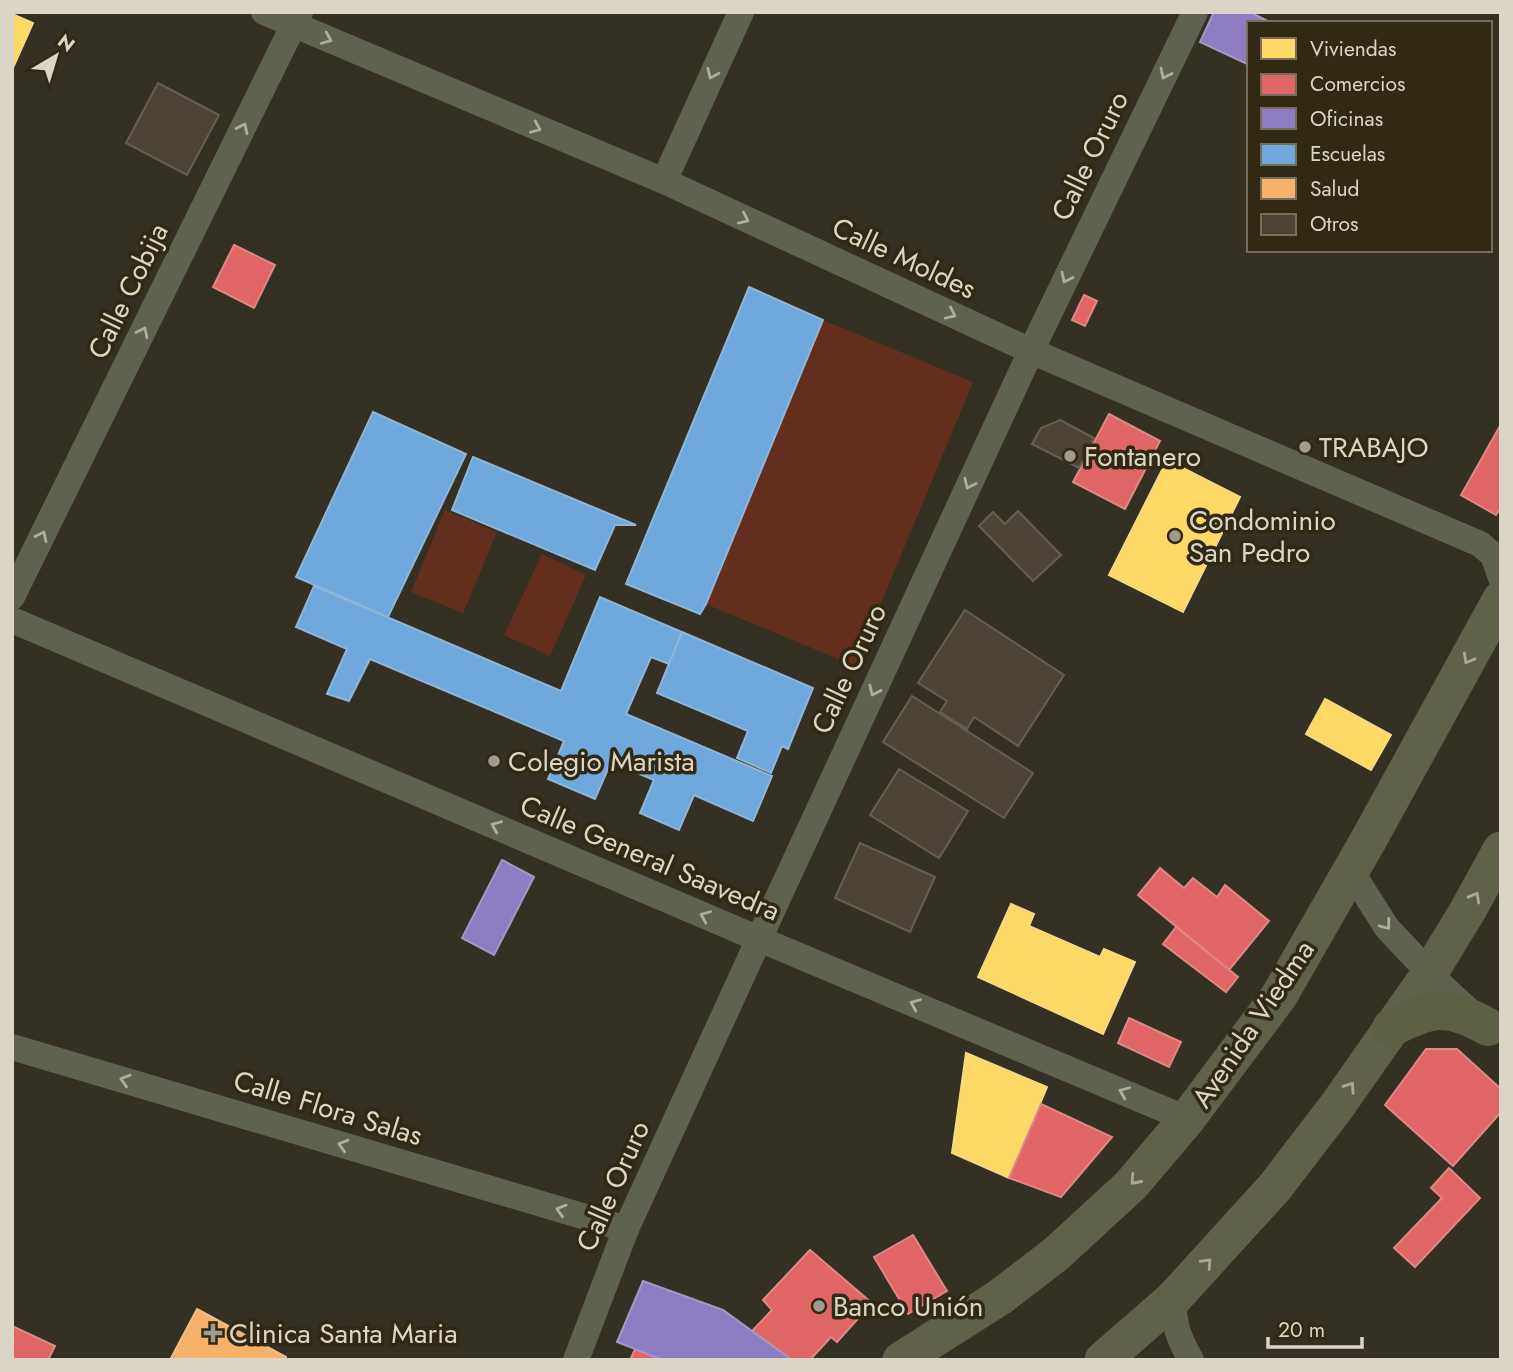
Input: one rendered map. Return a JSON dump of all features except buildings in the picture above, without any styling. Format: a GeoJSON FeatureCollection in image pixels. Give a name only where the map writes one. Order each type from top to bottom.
{"type":"FeatureCollection","features":[{"type":"Feature","properties":{"kind":"main road","name":"Avenida Viedma"},"geometry":{"type":"LineString","coordinates":[[901,1360],[1000,1297],[1056,1254],[1131,1185],[1187,1119],[1279,996],[1501,599]]}},
{"type":"Feature","properties":{"kind":"main road"},"geometry":{"type":"LineString","coordinates":[[1103,1360],[1173,1299],[1275,1188],[1337,1106],[1430,973],[1501,850]]}},
{"type":"Feature","properties":{"kind":"main road"},"geometry":{"type":"LineString","coordinates":[[1391,1028],[1415,1015],[1440,1010],[1465,1014],[1494,1033]]}},
{"type":"Feature","properties":{"kind":"street","name":"Calle Moldes"},"geometry":{"type":"LineString","coordinates":[[264,12],[297,19],[664,181],[1031,351],[1480,544],[1493,555],[1501,578]]}},
{"type":"Feature","properties":{"kind":"street"},"geometry":{"type":"LineString","coordinates":[[664,181],[741,12]]}},
{"type":"Feature","properties":{"kind":"street","name":"Calle Oruro"},"geometry":{"type":"LineString","coordinates":[[576,1360],[626,1229],[759,939],[1031,351],[1195,12]]}},
{"type":"Feature","properties":{"kind":"street","name":"Calle Cobija"},"geometry":{"type":"LineString","coordinates":[[12,597],[297,19]]}},
{"type":"Feature","properties":{"kind":"street","name":"Calle General Saavedra"},"geometry":{"type":"LineString","coordinates":[[12,620],[1187,1119]]}},
{"type":"Feature","properties":{"kind":"street"},"geometry":{"type":"LineString","coordinates":[[1350,871],[1387,928],[1441,985],[1494,1033]]}},
{"type":"Feature","properties":{"kind":"street","name":"Calle Flora Salas"},"geometry":{"type":"LineString","coordinates":[[12,1047],[626,1229]]}},
{"type":"Feature","properties":{"kind":"street"},"geometry":{"type":"LineString","coordinates":[[1173,1299],[1173,1316],[1179,1339],[1191,1360]]}},
{"type":"Feature","properties":{"kind":"shaded area"},"geometry":{"type":"Polygon","coordinates":[[[823,320],[973,382],[855,666],[706,604],[823,320]]]}},
{"type":"Feature","properties":{"kind":"shaded area"},"geometry":{"type":"Polygon","coordinates":[[[445,510],[497,532],[463,613],[411,592],[445,510]]]}},
{"type":"Feature","properties":{"kind":"shaded area"},"geometry":{"type":"Polygon","coordinates":[[[542,554],[586,575],[550,656],[504,635],[542,554]]]}},
{"type":"Feature","properties":{"kind":"place","name":"TRABAJO"},"geometry":{"type":"Point","coordinates":[1305,447]}},
{"type":"Feature","properties":{"kind":"place","name":"Fontanero"},"geometry":{"type":"Point","coordinates":[1070,456]}},
{"type":"Feature","properties":{"kind":"place","name":"Condominio San Pedro"},"geometry":{"type":"Point","coordinates":[1175,536]}},
{"type":"Feature","properties":{"kind":"place","name":"Colegio Marista"},"geometry":{"type":"Point","coordinates":[494,761]}},
{"type":"Feature","properties":{"kind":"place","name":"Banco Unión"},"geometry":{"type":"Point","coordinates":[819,1306]}},
{"type":"Feature","properties":{"kind":"place","name":"Clinica Santa Maria"},"geometry":{"type":"Point","coordinates":[213,1333]}}]}
